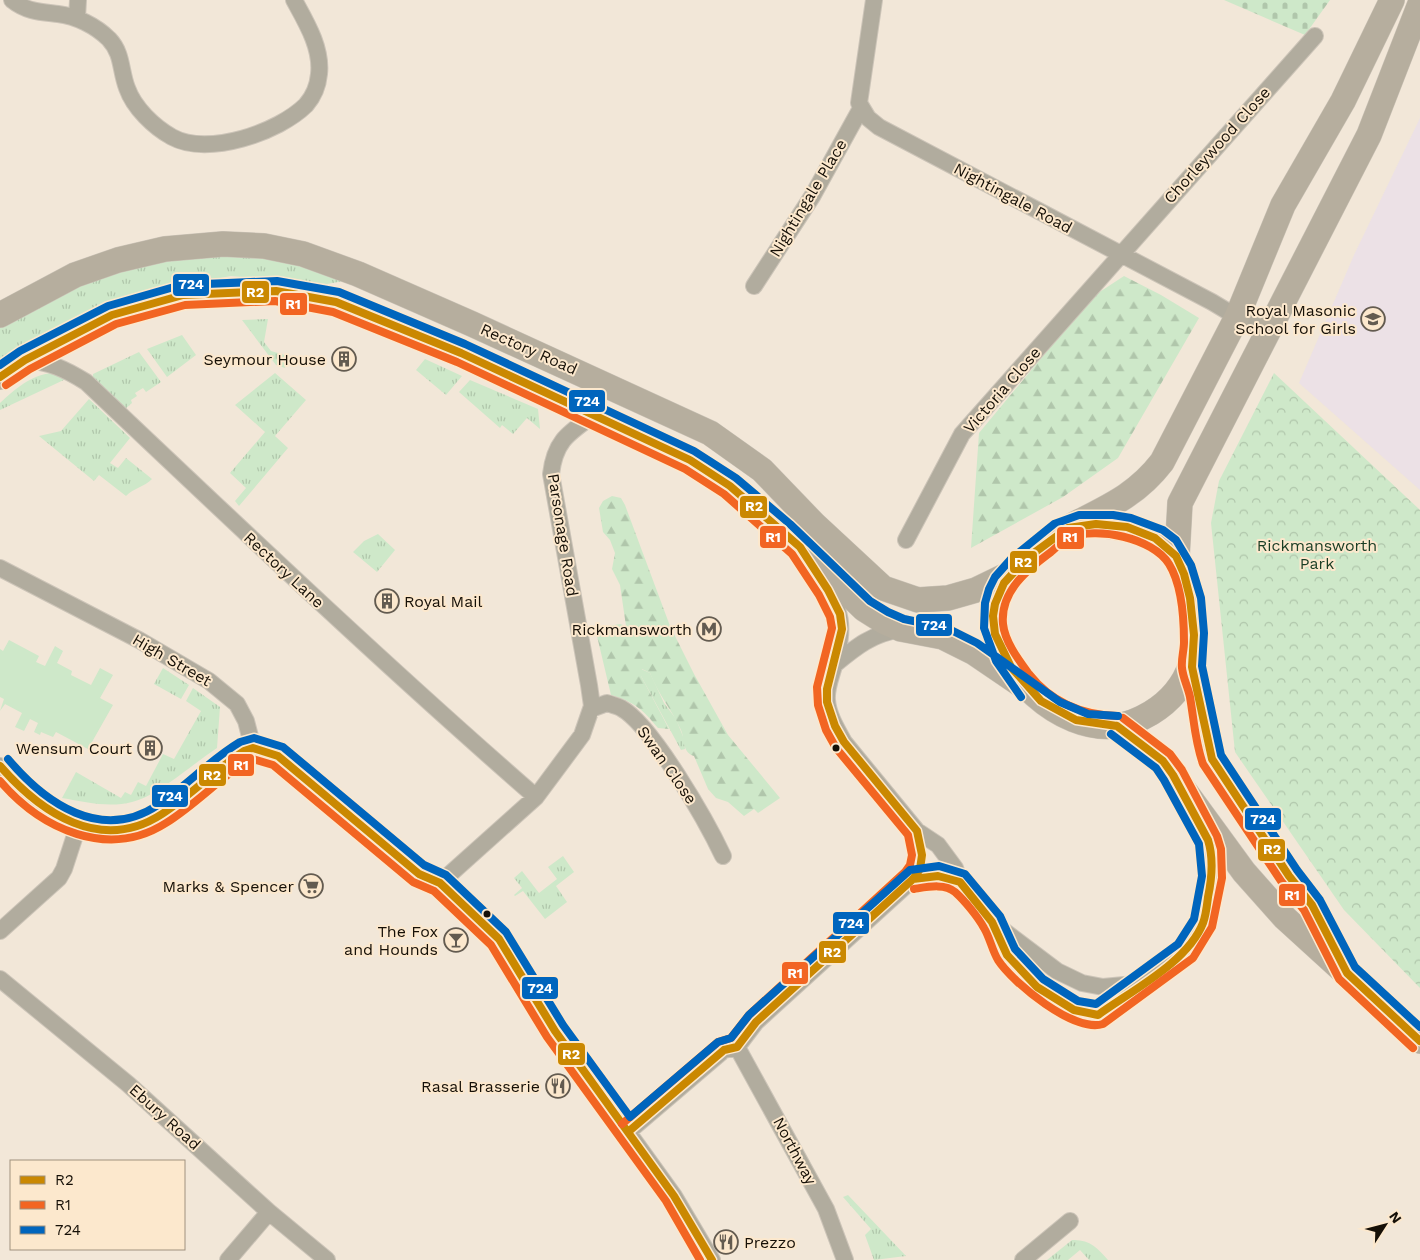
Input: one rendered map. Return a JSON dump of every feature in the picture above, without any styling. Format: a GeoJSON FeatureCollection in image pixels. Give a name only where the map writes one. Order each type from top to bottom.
{"type":"FeatureCollection","features":[{"type":"Feature","properties":{"kind":"main road"},"geometry":{"type":"LineString","coordinates":[[1192,663],[1181,685],[1160,707],[1135,720],[1117,726],[1086,724],[1055,711],[1029,690],[1005,658],[993,617],[997,596],[1007,575],[1024,559],[1067,528],[1123,499],[1146,482],[1162,462],[1237,317],[1283,205],[1343,100],[1392,0]]}},
{"type":"Feature","properties":{"kind":"main road"},"geometry":{"type":"LineString","coordinates":[[1347,973],[1312,905],[1289,876],[1212,759],[1205,741],[1200,694],[1192,663],[1194,628],[1189,593],[1177,557],[1180,503],[1369,135],[1420,4]]}},
{"type":"Feature","properties":{"kind":"main road","name":"Rectory Road"},"geometry":{"type":"LineString","coordinates":[[0,315],[75,274],[118,260],[166,249],[223,244],[264,246],[303,254],[358,274],[472,324],[710,434],[762,470],[814,524],[883,588],[918,600],[948,598],[976,590],[1007,575]]}},
{"type":"Feature","properties":{"kind":"main road","name":"Rectory Road"},"geometry":{"type":"LineString","coordinates":[[0,377],[25,360],[112,315],[174,298],[234,291],[276,291],[336,302],[461,353],[690,460],[730,486],[800,547],[864,609],[883,621],[901,629],[944,637],[973,652],[1029,690]]}},
{"type":"Feature","properties":{"kind":"main road"},"geometry":{"type":"LineString","coordinates":[[1067,528],[1092,524],[1145,532],[1164,543],[1177,557]]}},
{"type":"Feature","properties":{"kind":"main road"},"geometry":{"type":"LineString","coordinates":[[1117,726],[1163,761],[1244,872],[1285,918],[1420,1041]]}},
{"type":"Feature","properties":{"kind":"street"},"geometry":{"type":"LineString","coordinates":[[12,0],[27,9],[77,18],[100,32],[115,47],[121,57],[127,88],[145,115],[158,128],[185,142],[216,144],[254,134],[283,121],[307,104],[316,88],[319,73],[319,54],[294,0]]}},
{"type":"Feature","properties":{"kind":"street"},"geometry":{"type":"LineString","coordinates":[[77,18],[78,0]]}},
{"type":"Feature","properties":{"kind":"street"},"geometry":{"type":"LineString","coordinates":[[861,108],[862,78],[874,0]]}},
{"type":"Feature","properties":{"kind":"street","name":"Chorleywood Close"},"geometry":{"type":"LineString","coordinates":[[1120,255],[1315,36]]}},
{"type":"Feature","properties":{"kind":"street","name":"Nightingale Road"},"geometry":{"type":"LineString","coordinates":[[861,108],[879,127],[1212,302],[1237,317],[1268,331]]}},
{"type":"Feature","properties":{"kind":"street","name":"Nightingale Place"},"geometry":{"type":"LineString","coordinates":[[754,286],[814,195],[861,108]]}},
{"type":"Feature","properties":{"kind":"street","name":"Victoria Close"},"geometry":{"type":"LineString","coordinates":[[906,540],[962,434],[1120,255]]}},
{"type":"Feature","properties":{"kind":"street","name":"Rectory Lane"},"geometry":{"type":"LineString","coordinates":[[25,360],[45,361],[63,368],[86,382],[316,600],[536,797]]}},
{"type":"Feature","properties":{"kind":"street","name":"Parsonage Road"},"geometry":{"type":"LineString","coordinates":[[440,884],[536,797],[582,735],[591,709],[589,686],[551,474],[553,456],[563,438],[595,414]]}},
{"type":"Feature","properties":{"kind":"street"},"geometry":{"type":"LineString","coordinates":[[800,547],[828,590],[840,614],[842,629],[827,689],[827,702],[835,726],[844,742],[917,830],[938,845],[955,868],[960,882],[992,922],[1057,970],[1082,983],[1103,987],[1125,986],[1150,977],[1176,960],[1193,941],[1202,923],[1212,877],[1211,850],[1208,840],[1173,775]]}},
{"type":"Feature","properties":{"kind":"street","name":"High Street"},"geometry":{"type":"LineString","coordinates":[[0,568],[139,640],[209,681],[237,704],[246,721],[253,748]]}},
{"type":"Feature","properties":{"kind":"street"},"geometry":{"type":"LineString","coordinates":[[834,665],[854,649],[882,632],[901,629]]}},
{"type":"Feature","properties":{"kind":"street","name":"Swan Close"},"geometry":{"type":"LineString","coordinates":[[591,709],[607,703],[622,709],[642,727],[708,826],[723,856]]}},
{"type":"Feature","properties":{"kind":"street"},"geometry":{"type":"LineString","coordinates":[[0,766],[37,805],[49,814],[78,826],[92,829],[128,829],[161,814],[234,758],[253,748],[278,756],[419,874],[440,884],[499,939],[555,1032],[674,1196],[712,1260]]}},
{"type":"Feature","properties":{"kind":"street"},"geometry":{"type":"LineString","coordinates":[[0,931],[59,878],[64,869],[78,826]]}},
{"type":"Feature","properties":{"kind":"street"},"geometry":{"type":"LineString","coordinates":[[628,1132],[724,1050],[737,1047],[756,1022],[913,879],[938,876],[960,882]]}},
{"type":"Feature","properties":{"kind":"street","name":"Ebury Road"},"geometry":{"type":"LineString","coordinates":[[0,979],[128,1084],[269,1212],[327,1260]]}},
{"type":"Feature","properties":{"kind":"street","name":"Northway"},"geometry":{"type":"LineString","coordinates":[[737,1047],[826,1209],[845,1260]]}},
{"type":"Feature","properties":{"kind":"street"},"geometry":{"type":"LineString","coordinates":[[228,1260],[269,1212]]}},
{"type":"Feature","properties":{"kind":"street"},"geometry":{"type":"LineString","coordinates":[[1023,1260],[1070,1221]]}},
{"type":"Feature","properties":{"kind":"shaded area","name":"Royal Masonic School for Girls"},"geometry":{"type":"Polygon","coordinates":[[[1420,118],[1420,490],[1299,383],[1354,255],[1420,118]]]}},
{"type":"Feature","properties":{"kind":"green space"},"geometry":{"type":"Polygon","coordinates":[[[1224,0],[1330,0],[1305,35],[1224,0]]]}},
{"type":"Feature","properties":{"kind":"green space"},"geometry":{"type":"Polygon","coordinates":[[[158,256],[272,256],[349,280],[327,284],[231,276],[141,293],[90,310],[39,336],[0,361],[0,325],[32,304],[158,256]]]}},
{"type":"Feature","properties":{"kind":"green space"},"geometry":{"type":"Polygon","coordinates":[[[1124,276],[1161,295],[1199,318],[1118,458],[1063,497],[971,548],[979,433],[1092,297],[1124,276]]]}},
{"type":"Feature","properties":{"kind":"green space"},"geometry":{"type":"Polygon","coordinates":[[[268,319],[264,342],[271,351],[288,356],[285,368],[276,365],[242,320],[268,319]]]}},
{"type":"Feature","properties":{"kind":"green space"},"geometry":{"type":"Polygon","coordinates":[[[182,335],[196,355],[167,377],[147,349],[182,335]]]}},
{"type":"Feature","properties":{"kind":"green space"},"geometry":{"type":"Polygon","coordinates":[[[139,352],[161,382],[146,392],[143,388],[135,393],[137,396],[131,400],[132,403],[125,409],[93,378],[93,374],[139,352]]]}},
{"type":"Feature","properties":{"kind":"green space"},"geometry":{"type":"Polygon","coordinates":[[[425,359],[462,376],[446,395],[416,370],[425,359]]]}},
{"type":"Feature","properties":{"kind":"green space"},"geometry":{"type":"Polygon","coordinates":[[[52,373],[68,378],[0,410],[0,403],[18,388],[30,380],[52,373]]]}},
{"type":"Feature","properties":{"kind":"green space"},"geometry":{"type":"Polygon","coordinates":[[[275,373],[306,400],[275,436],[288,448],[239,506],[235,501],[246,488],[230,473],[265,432],[235,405],[275,373]]]}},
{"type":"Feature","properties":{"kind":"green space","name":"Rickmansworth Park"},"geometry":{"type":"Polygon","coordinates":[[[1274,373],[1420,510],[1420,988],[1344,910],[1235,752],[1211,523],[1219,481],[1274,373]]]}},
{"type":"Feature","properties":{"kind":"green space"},"geometry":{"type":"Polygon","coordinates":[[[470,380],[538,409],[540,429],[527,418],[513,434],[502,425],[500,428],[459,392],[470,380]]]}},
{"type":"Feature","properties":{"kind":"green space"},"geometry":{"type":"Polygon","coordinates":[[[89,399],[130,438],[110,463],[118,468],[126,458],[152,479],[126,496],[99,475],[94,481],[39,436],[61,431],[89,399]]]}},
{"type":"Feature","properties":{"kind":"green space"},"geometry":{"type":"Polygon","coordinates":[[[612,496],[621,498],[625,505],[670,626],[694,674],[728,735],[780,798],[758,813],[754,809],[744,816],[728,802],[716,798],[708,789],[694,756],[687,752],[681,730],[650,673],[642,669],[641,676],[669,729],[658,728],[638,707],[611,695],[597,636],[602,627],[620,624],[626,626],[620,585],[612,569],[615,553],[610,540],[603,532],[599,508],[603,501],[612,496]]]}},
{"type":"Feature","properties":{"kind":"green space"},"geometry":{"type":"Polygon","coordinates":[[[378,534],[395,550],[377,572],[353,552],[364,541],[378,534]]]}},
{"type":"Feature","properties":{"kind":"green space"},"geometry":{"type":"Polygon","coordinates":[[[9,640],[39,656],[36,662],[45,666],[55,646],[63,651],[57,663],[72,671],[71,675],[91,685],[100,668],[113,675],[100,698],[113,705],[88,749],[56,732],[53,737],[41,732],[40,735],[34,732],[38,723],[30,719],[24,731],[15,727],[22,713],[5,704],[0,711],[4,699],[0,697],[0,649],[3,651],[9,640]]]}},
{"type":"Feature","properties":{"kind":"green space"},"geometry":{"type":"Polygon","coordinates":[[[163,668],[189,685],[181,699],[154,684],[163,668]]]}},
{"type":"Feature","properties":{"kind":"green space"},"geometry":{"type":"Polygon","coordinates":[[[641,669],[650,673],[664,703],[676,719],[684,739],[685,749],[681,750],[641,676],[641,669]]]}},
{"type":"Feature","properties":{"kind":"green space"},"geometry":{"type":"Polygon","coordinates":[[[193,688],[220,707],[217,748],[163,787],[142,799],[123,804],[106,804],[62,798],[76,772],[121,798],[125,792],[131,795],[138,782],[146,786],[163,754],[174,759],[201,711],[186,701],[193,688]]]}},
{"type":"Feature","properties":{"kind":"green space"},"geometry":{"type":"Polygon","coordinates":[[[563,856],[574,872],[556,886],[567,902],[545,919],[523,891],[514,895],[522,888],[514,878],[522,871],[539,893],[557,879],[548,867],[563,856]]]}},
{"type":"Feature","properties":{"kind":"green space"},"geometry":{"type":"Polygon","coordinates":[[[848,1195],[906,1256],[874,1260],[865,1235],[871,1229],[843,1197],[848,1195]]]}},
{"type":"Feature","properties":{"kind":"green space"},"geometry":{"type":"Polygon","coordinates":[[[1072,1240],[1083,1241],[1093,1245],[1108,1260],[1089,1260],[1080,1250],[1068,1260],[1047,1260],[1072,1240]]]}},
{"type":"Feature","properties":{"kind":"transit line","name":"724"},"geometry":{"type":"LineString","coordinates":[[0,365],[20,351],[108,306],[181,285],[277,281],[339,292],[465,344],[694,451],[736,478],[790,524],[870,601],[904,619],[947,628],[977,643],[1060,702],[1088,714],[1118,716]]}},
{"type":"Feature","properties":{"kind":"transit line","name":"R2"},"geometry":{"type":"LineString","coordinates":[[0,377],[25,360],[112,315],[183,295],[276,291],[336,302],[461,353],[690,460],[730,486],[800,547],[828,590],[840,614],[842,629],[827,689],[827,702],[835,726],[844,742],[917,831],[922,855],[920,869],[913,879],[756,1022],[737,1047],[724,1050],[628,1132]]}},
{"type":"Feature","properties":{"kind":"transit line","name":"R1"},"geometry":{"type":"LineString","coordinates":[[6,385],[30,369],[116,324],[185,305],[275,301],[333,312],[457,362],[685,469],[724,494],[792,554],[819,595],[830,617],[832,628],[817,687],[818,705],[826,730],[836,748],[908,835],[912,855],[910,865],[905,872],[749,1015],[731,1038],[718,1042],[622,1124]]}},
{"type":"Feature","properties":{"kind":"transit line","name":"724"},"geometry":{"type":"LineString","coordinates":[[1021,697],[996,661],[984,628],[985,603],[989,589],[995,577],[1011,559],[1054,524],[1079,515],[1113,515],[1131,518],[1163,530],[1176,540],[1191,565],[1201,598],[1204,633],[1202,666],[1221,755],[1297,870],[1320,900],[1355,967],[1420,1027]]}},
{"type":"Feature","properties":{"kind":"transit line","name":"R2"},"geometry":{"type":"LineString","coordinates":[[1117,726],[1076,720],[1041,701],[1011,667],[995,634],[993,616],[995,604],[1004,583],[1027,558],[1068,528],[1096,524],[1127,527],[1155,538],[1176,556],[1184,574],[1190,598],[1194,635],[1192,667],[1212,759],[1289,876],[1312,905],[1347,973],[1420,1041]]}},
{"type":"Feature","properties":{"kind":"transit line","name":"R1"},"geometry":{"type":"LineString","coordinates":[[1117,716],[1079,710],[1047,692],[1029,674],[1009,644],[1004,631],[1003,612],[1006,601],[1017,582],[1062,542],[1081,535],[1094,533],[1109,534],[1138,541],[1151,547],[1169,564],[1177,582],[1181,602],[1184,642],[1182,668],[1190,697],[1196,739],[1203,764],[1281,881],[1304,910],[1339,979],[1413,1048]]}},
{"type":"Feature","properties":{"kind":"transit line","name":"R1"},"geometry":{"type":"LineString","coordinates":[[914,889],[946,887],[955,892],[978,919],[998,960],[1017,981],[1030,993],[1061,1014],[1091,1025],[1103,1024],[1193,958],[1212,927],[1222,878],[1221,849],[1217,836],[1182,770],[1170,754],[1123,718]]}},
{"type":"Feature","properties":{"kind":"transit line","name":"R2"},"geometry":{"type":"LineString","coordinates":[[913,879],[938,876],[960,882],[992,922],[1007,955],[1037,987],[1074,1010],[1098,1015],[1157,975],[1185,950],[1196,937],[1203,923],[1211,883],[1211,854],[1208,840],[1173,775],[1163,761],[1117,726]]}},
{"type":"Feature","properties":{"kind":"transit line","name":"724"},"geometry":{"type":"LineString","coordinates":[[8,759],[39,790],[57,803],[75,813],[95,819],[116,820],[137,816],[158,805],[218,757],[240,742],[254,738],[283,747],[424,865],[446,875],[506,932],[563,1025],[630,1117],[718,1042],[731,1038],[749,1015],[910,870],[939,866],[965,874],[1000,916],[1015,949],[1043,979],[1078,1001],[1096,1004],[1178,944],[1194,919],[1202,876],[1199,844],[1156,768],[1111,734]]}},
{"type":"Feature","properties":{"kind":"transit line","name":"R2"},"geometry":{"type":"LineString","coordinates":[[0,766],[34,799],[53,812],[74,823],[95,829],[117,830],[139,825],[162,814],[244,751],[253,748],[278,756],[419,874],[440,883],[499,939],[555,1031],[674,1196],[712,1260]]}},
{"type":"Feature","properties":{"kind":"transit line","name":"R1"},"geometry":{"type":"LineString","coordinates":[[0,781],[35,813],[55,825],[77,834],[99,839],[121,839],[144,834],[166,823],[248,760],[253,759],[273,765],[413,882],[434,891],[491,945],[547,1037],[666,1201],[700,1260]]}},
{"type":"Feature","properties":{"kind":"place","name":"Royal Masonic School for Girls"},"geometry":{"type":"Point","coordinates":[1373,319]}},
{"type":"Feature","properties":{"kind":"place","name":"Seymour House"},"geometry":{"type":"Point","coordinates":[344,359]}},
{"type":"Feature","properties":{"kind":"place","name":"Royal Mail"},"geometry":{"type":"Point","coordinates":[387,601]}},
{"type":"Feature","properties":{"kind":"place","name":"Rickmansworth"},"geometry":{"type":"Point","coordinates":[709,629]}},
{"type":"Feature","properties":{"kind":"place","name":"Wensum Court"},"geometry":{"type":"Point","coordinates":[150,748]}},
{"type":"Feature","properties":{"kind":"place","name":"Marks & Spencer"},"geometry":{"type":"Point","coordinates":[311,886]}},
{"type":"Feature","properties":{"kind":"place","name":"The Fox and Hounds"},"geometry":{"type":"Point","coordinates":[456,940]}},
{"type":"Feature","properties":{"kind":"place","name":"Rasal Brasserie"},"geometry":{"type":"Point","coordinates":[558,1086]}},
{"type":"Feature","properties":{"kind":"place","name":"Prezzo"},"geometry":{"type":"Point","coordinates":[726,1242]}}]}
